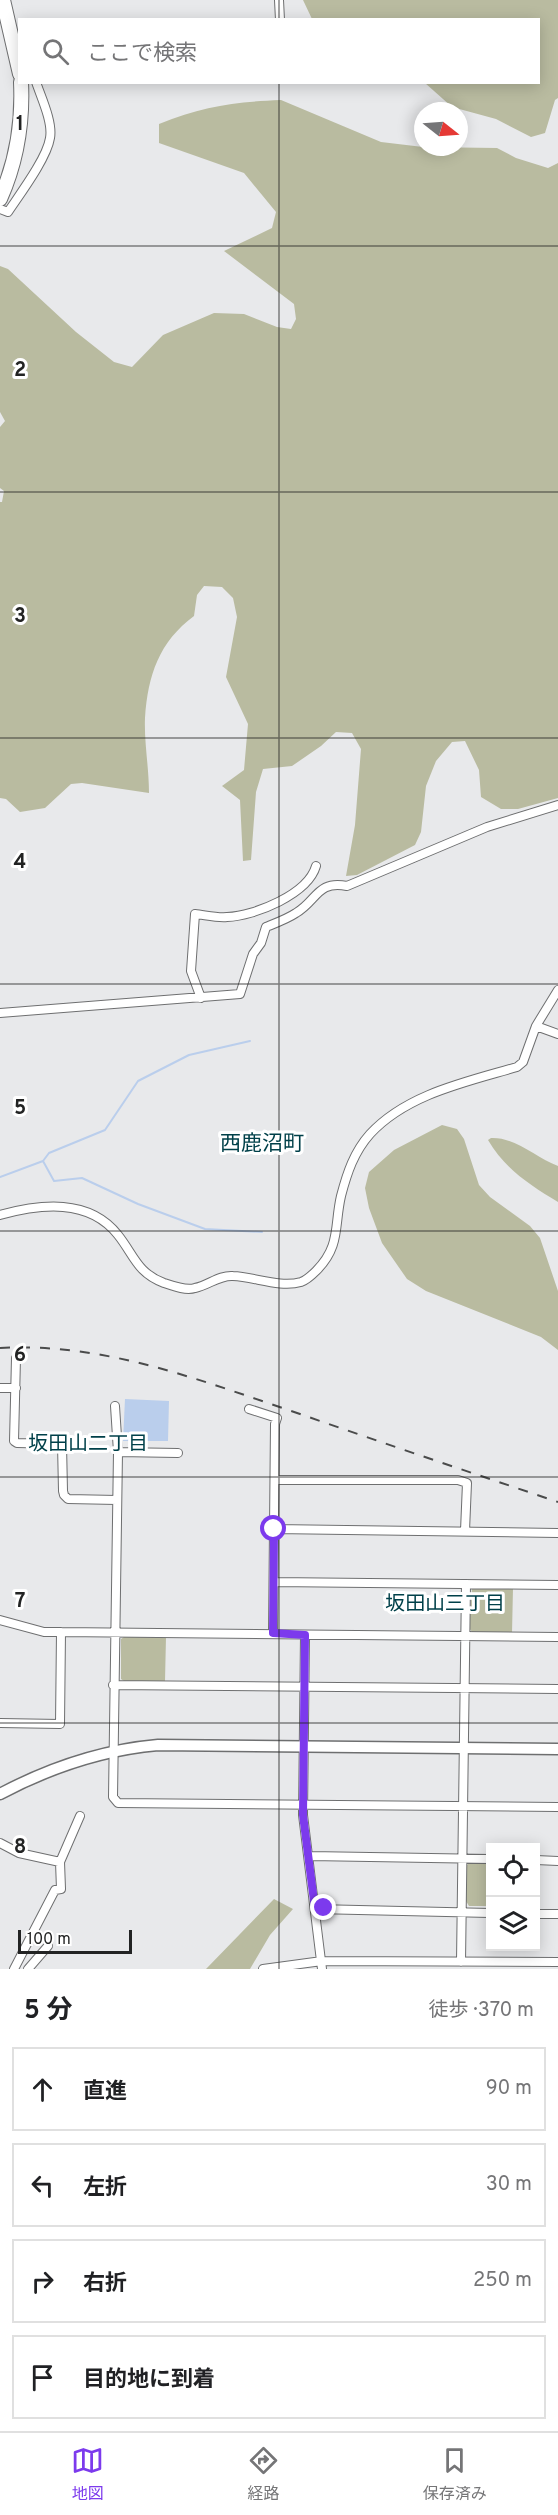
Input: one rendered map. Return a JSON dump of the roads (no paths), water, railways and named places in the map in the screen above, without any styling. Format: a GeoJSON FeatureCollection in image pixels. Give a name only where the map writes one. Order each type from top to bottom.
{"type":"FeatureCollection","features":[{"type":"Feature","properties":{"kind":"main road"},"geometry":{"type":"LineString","coordinates":[[3,0],[18,56]]}},
{"type":"Feature","properties":{"kind":"main road"},"geometry":{"type":"LineString","coordinates":[[0,200],[18,146],[21,84]]}},
{"type":"Feature","properties":{"kind":"street"},"geometry":{"type":"LineString","coordinates":[[279,0],[280,18]]}},
{"type":"Feature","properties":{"kind":"street"},"geometry":{"type":"LineString","coordinates":[[0,209],[8,212],[28,181],[51,137],[46,111],[37,86]]}},
{"type":"Feature","properties":{"kind":"street"},"geometry":{"type":"LineString","coordinates":[[0,1013],[240,994],[253,954],[261,943],[266,927],[297,913],[322,889],[333,883],[346,886],[487,827],[558,805]]}},
{"type":"Feature","properties":{"kind":"street"},"geometry":{"type":"LineString","coordinates":[[201,998],[191,971],[195,914],[228,917],[255,911],[291,895],[307,884],[316,866]]}},
{"type":"Feature","properties":{"kind":"street"},"geometry":{"type":"LineString","coordinates":[[0,1215],[39,1207],[65,1206],[93,1214],[106,1223],[118,1236],[136,1264],[145,1273],[163,1283],[185,1289],[194,1289],[226,1275],[291,1283],[302,1282],[320,1267],[334,1245],[341,1198],[348,1171],[355,1154],[370,1134],[396,1112],[436,1091],[517,1067],[523,1062],[536,1026],[558,990]]}},
{"type":"Feature","properties":{"kind":"street"},"geometry":{"type":"LineString","coordinates":[[536,1026],[558,1034]]}},
{"type":"Feature","properties":{"kind":"street"},"geometry":{"type":"LineString","coordinates":[[16,1358],[14,1441],[17,1443],[62,1444],[64,1495],[74,1500],[117,1500]]}},
{"type":"Feature","properties":{"kind":"street"},"geometry":{"type":"LineString","coordinates":[[0,1388],[16,1388]]}},
{"type":"Feature","properties":{"kind":"street"},"geometry":{"type":"LineString","coordinates":[[115,1406],[118,1452],[113,1797],[118,1803],[558,1807]]}},
{"type":"Feature","properties":{"kind":"street"},"geometry":{"type":"LineString","coordinates":[[249,1409],[277,1418],[275,1424],[273,1633]]}},
{"type":"Feature","properties":{"kind":"street"},"geometry":{"type":"LineString","coordinates":[[118,1452],[178,1453]]}},
{"type":"Feature","properties":{"kind":"street"},"geometry":{"type":"LineString","coordinates":[[275,1480],[458,1480],[467,1483],[465,1531]]}},
{"type":"Feature","properties":{"kind":"street"},"geometry":{"type":"LineString","coordinates":[[274,1529],[558,1533]]}},
{"type":"Feature","properties":{"kind":"street"},"geometry":{"type":"LineString","coordinates":[[274,1582],[558,1585]]}},
{"type":"Feature","properties":{"kind":"street"},"geometry":{"type":"LineString","coordinates":[[461,1962],[466,1584]]}},
{"type":"Feature","properties":{"kind":"street"},"geometry":{"type":"LineString","coordinates":[[0,1620],[44,1632],[558,1637]]}},
{"type":"Feature","properties":{"kind":"street"},"geometry":{"type":"LineString","coordinates":[[0,1724],[60,1725],[61,1632]]}},
{"type":"Feature","properties":{"kind":"street"},"geometry":{"type":"LineString","coordinates":[[305,1635],[303,1805],[322,1965]]}},
{"type":"Feature","properties":{"kind":"street"},"geometry":{"type":"LineString","coordinates":[[113,1685],[558,1689]]}},
{"type":"Feature","properties":{"kind":"street"},"geometry":{"type":"LineString","coordinates":[[0,1794],[43,1773],[77,1760],[113,1751],[158,1745],[558,1749]]}},
{"type":"Feature","properties":{"kind":"street"},"geometry":{"type":"LineString","coordinates":[[14,1969],[55,1890],[60,1889],[60,1862],[80,1816]]}},
{"type":"Feature","properties":{"kind":"street"},"geometry":{"type":"LineString","coordinates":[[0,1843],[19,1852],[60,1862]]}},
{"type":"Feature","properties":{"kind":"street"},"geometry":{"type":"LineString","coordinates":[[310,1856],[486,1859]]}},
{"type":"Feature","properties":{"kind":"street"},"geometry":{"type":"LineString","coordinates":[[540,1860],[558,1861]]}},
{"type":"Feature","properties":{"kind":"street"},"geometry":{"type":"LineString","coordinates":[[315,1909],[486,1913]]}},
{"type":"Feature","properties":{"kind":"street"},"geometry":{"type":"LineString","coordinates":[[540,1914],[558,1914]]}},
{"type":"Feature","properties":{"kind":"street"},"geometry":{"type":"LineString","coordinates":[[28,1969],[48,1946]]}},
{"type":"Feature","properties":{"kind":"street"},"geometry":{"type":"LineString","coordinates":[[263,1969],[322,1965],[406,1965],[461,1962],[507,1966],[558,1962]]}},
{"type":"Feature","properties":{"kind":"water"},"geometry":{"type":"Polygon","coordinates":[[[125,1399],[169,1401],[168,1441],[123,1441],[125,1399]]]}},
{"type":"Feature","properties":{"kind":"waterway"},"geometry":{"type":"LineString","coordinates":[[0,1177],[43,1161],[49,1153],[105,1130],[138,1081],[189,1055],[250,1041]]}},
{"type":"Feature","properties":{"kind":"waterway"},"geometry":{"type":"LineString","coordinates":[[43,1161],[54,1181],[82,1178],[138,1204],[205,1229],[262,1232]]}},
{"type":"Feature","properties":{"kind":"railway"},"geometry":{"type":"LineString","coordinates":[[0,1348],[77,1351],[153,1366],[558,1502]]}},
{"type":"Feature","properties":{"kind":"district","name":"西鹿沼町"},"geometry":{"type":"Point","coordinates":[262,1143]}},
{"type":"Feature","properties":{"kind":"district","name":"坂田山二丁目"},"geometry":{"type":"Point","coordinates":[88,1443]}},
{"type":"Feature","properties":{"kind":"district","name":"坂田山三丁目"},"geometry":{"type":"Point","coordinates":[445,1603]}}]}
